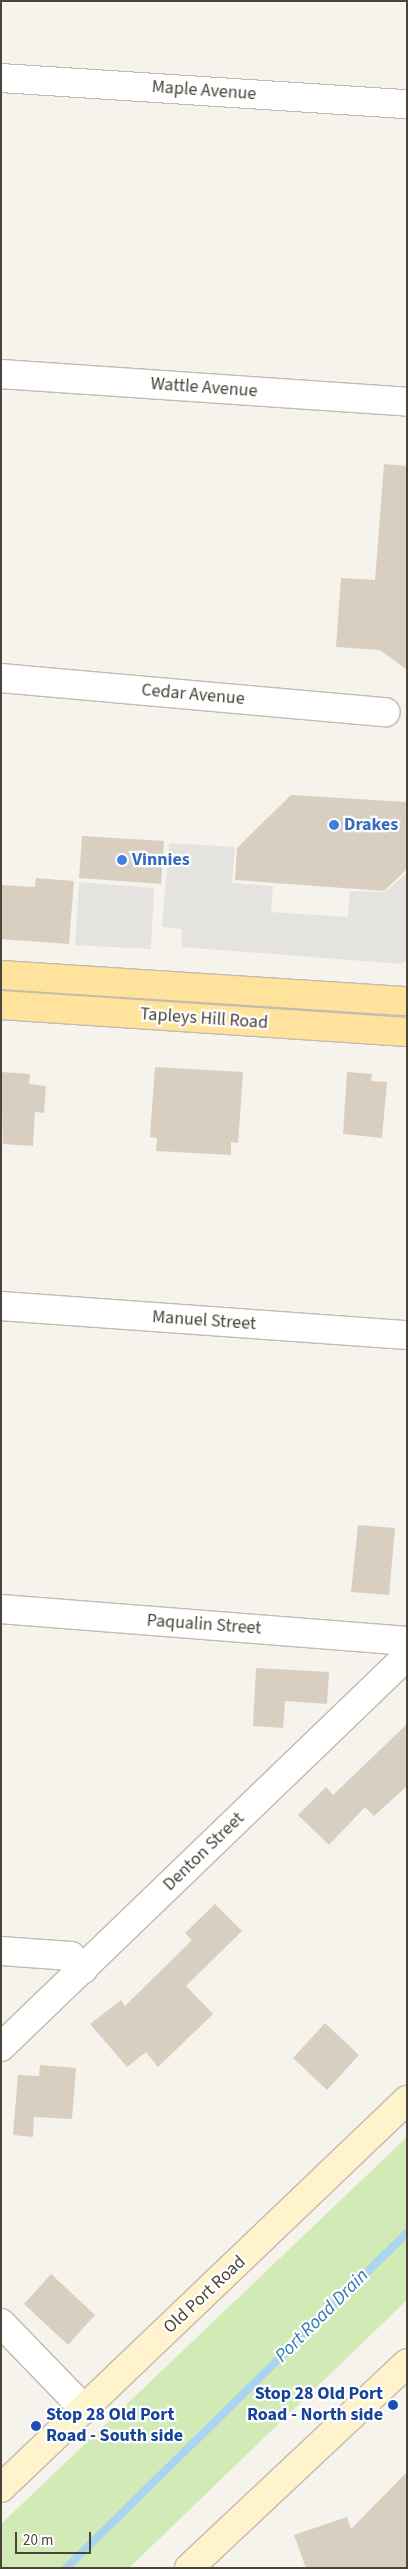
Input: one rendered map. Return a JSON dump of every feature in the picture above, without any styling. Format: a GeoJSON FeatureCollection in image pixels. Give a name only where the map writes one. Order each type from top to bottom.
{"type":"FeatureCollection","features":[{"type":"Feature","properties":{"kind":"main road","name":"Tapleys Hill Road"},"geometry":{"type":"LineString","coordinates":[[1,975],[407,1001]]}},
{"type":"Feature","properties":{"kind":"main road","name":"Tapleys Hill Road"},"geometry":{"type":"LineString","coordinates":[[1,1005],[407,1032]]}},
{"type":"Feature","properties":{"kind":"main road","name":"Old Port Road"},"geometry":{"type":"LineString","coordinates":[[1,2488],[407,2100]]}},
{"type":"Feature","properties":{"kind":"main road"},"geometry":{"type":"LineString","coordinates":[[189,2568],[407,2363]]}},
{"type":"Feature","properties":{"kind":"street","name":"Maple Avenue"},"geometry":{"type":"LineString","coordinates":[[1,78],[407,104]]}},
{"type":"Feature","properties":{"kind":"street","name":"Wattle Avenue"},"geometry":{"type":"LineString","coordinates":[[1,374],[407,402]]}},
{"type":"Feature","properties":{"kind":"street","name":"Cedar Avenue"},"geometry":{"type":"LineString","coordinates":[[1,678],[385,712]]}},
{"type":"Feature","properties":{"kind":"street","name":"Manuel Street"},"geometry":{"type":"LineString","coordinates":[[1,1306],[407,1335]]}},
{"type":"Feature","properties":{"kind":"street","name":"Paqualin Street"},"geometry":{"type":"LineString","coordinates":[[1,1609],[407,1641]]}},
{"type":"Feature","properties":{"kind":"street","name":"Denton Street"},"geometry":{"type":"LineString","coordinates":[[1,2046],[407,1656]]}},
{"type":"Feature","properties":{"kind":"street"},"geometry":{"type":"LineString","coordinates":[[1,1951],[71,1956],[83,1969]]}},
{"type":"Feature","properties":{"kind":"street"},"geometry":{"type":"LineString","coordinates":[[1,2323],[84,2409]]}},
{"type":"Feature","properties":{"kind":"green space"},"geometry":{"type":"Polygon","coordinates":[[[407,2137],[407,2300],[129,2568],[1,2568],[1,2524],[407,2137]]]}},
{"type":"Feature","properties":{"kind":"shaded area"},"geometry":{"type":"Polygon","coordinates":[[[169,843],[235,847],[232,883],[273,886],[271,912],[348,917],[350,891],[385,892],[407,873],[407,960],[402,964],[181,947],[182,929],[162,927],[169,843]]]}},
{"type":"Feature","properties":{"kind":"shaded area"},"geometry":{"type":"Polygon","coordinates":[[[79,882],[154,888],[151,949],[75,945],[79,882]]]}},
{"type":"Feature","properties":{"kind":"building"},"geometry":{"type":"Polygon","coordinates":[[[384,464],[407,466],[407,670],[380,650],[336,647],[341,578],[375,580],[384,464]]]}},
{"type":"Feature","properties":{"kind":"building","name":"Drakes"},"geometry":{"type":"Polygon","coordinates":[[[291,795],[407,802],[407,869],[384,891],[235,880],[237,848],[291,795]]]}},
{"type":"Feature","properties":{"kind":"building","name":"Vinnies"},"geometry":{"type":"Polygon","coordinates":[[[82,836],[164,841],[161,884],[79,878],[82,836]]]}},
{"type":"Feature","properties":{"kind":"building"},"geometry":{"type":"Polygon","coordinates":[[[36,878],[74,881],[69,944],[1,939],[1,885],[35,887],[36,878]]]}},
{"type":"Feature","properties":{"kind":"building"},"geometry":{"type":"Polygon","coordinates":[[[155,1067],[243,1072],[238,1143],[231,1142],[231,1155],[156,1151],[157,1138],[150,1137],[155,1067]]]}},
{"type":"Feature","properties":{"kind":"building"},"geometry":{"type":"Polygon","coordinates":[[[1,1072],[30,1074],[29,1084],[46,1086],[44,1113],[35,1112],[33,1146],[3,1144],[1,1072]]]}},
{"type":"Feature","properties":{"kind":"building"},"geometry":{"type":"Polygon","coordinates":[[[347,1072],[372,1074],[371,1081],[387,1082],[382,1138],[343,1134],[347,1072]]]}},
{"type":"Feature","properties":{"kind":"building"},"geometry":{"type":"Polygon","coordinates":[[[358,1525],[395,1528],[389,1595],[351,1592],[358,1525]]]}},
{"type":"Feature","properties":{"kind":"building"},"geometry":{"type":"Polygon","coordinates":[[[256,1668],[329,1672],[327,1704],[285,1701],[283,1728],[253,1726],[256,1668]]]}},
{"type":"Feature","properties":{"kind":"building"},"geometry":{"type":"Polygon","coordinates":[[[407,1724],[407,1786],[374,1816],[365,1807],[329,1845],[298,1815],[326,1787],[333,1795],[407,1724]]]}},
{"type":"Feature","properties":{"kind":"building"},"geometry":{"type":"Polygon","coordinates":[[[215,1904],[242,1931],[186,1986],[213,2014],[158,2067],[146,2052],[127,2067],[90,2024],[121,2000],[125,2006],[192,1940],[185,1933],[215,1904]]]}},
{"type":"Feature","properties":{"kind":"building"},"geometry":{"type":"Polygon","coordinates":[[[325,2023],[359,2055],[327,2090],[293,2058],[325,2023]]]}},
{"type":"Feature","properties":{"kind":"building"},"geometry":{"type":"Polygon","coordinates":[[[40,2065],[76,2068],[72,2119],[34,2117],[33,2137],[13,2135],[18,2075],[39,2076],[40,2065]]]}},
{"type":"Feature","properties":{"kind":"building"},"geometry":{"type":"Polygon","coordinates":[[[51,2274],[95,2315],[68,2345],[24,2304],[51,2274]]]}},
{"type":"Feature","properties":{"kind":"building"},"geometry":{"type":"Polygon","coordinates":[[[407,2472],[407,2568],[306,2568],[294,2535],[347,2517],[351,2529],[407,2472]]]}},
{"type":"Feature","properties":{"kind":"waterway","name":"Port Road Drain"},"geometry":{"type":"LineString","coordinates":[[66,2568],[407,2233]]}},
{"type":"Feature","properties":{"kind":"place","name":"Drakes"},"geometry":{"type":"Point","coordinates":[334,825]}},
{"type":"Feature","properties":{"kind":"place","name":"Vinnies"},"geometry":{"type":"Point","coordinates":[122,860]}},
{"type":"Feature","properties":{"kind":"place","name":"Stop 28 Old Port Road - North side"},"geometry":{"type":"Point","coordinates":[393,2405]}},
{"type":"Feature","properties":{"kind":"place","name":"Stop 28 Old Port Road - South side"},"geometry":{"type":"Point","coordinates":[36,2426]}}]}
